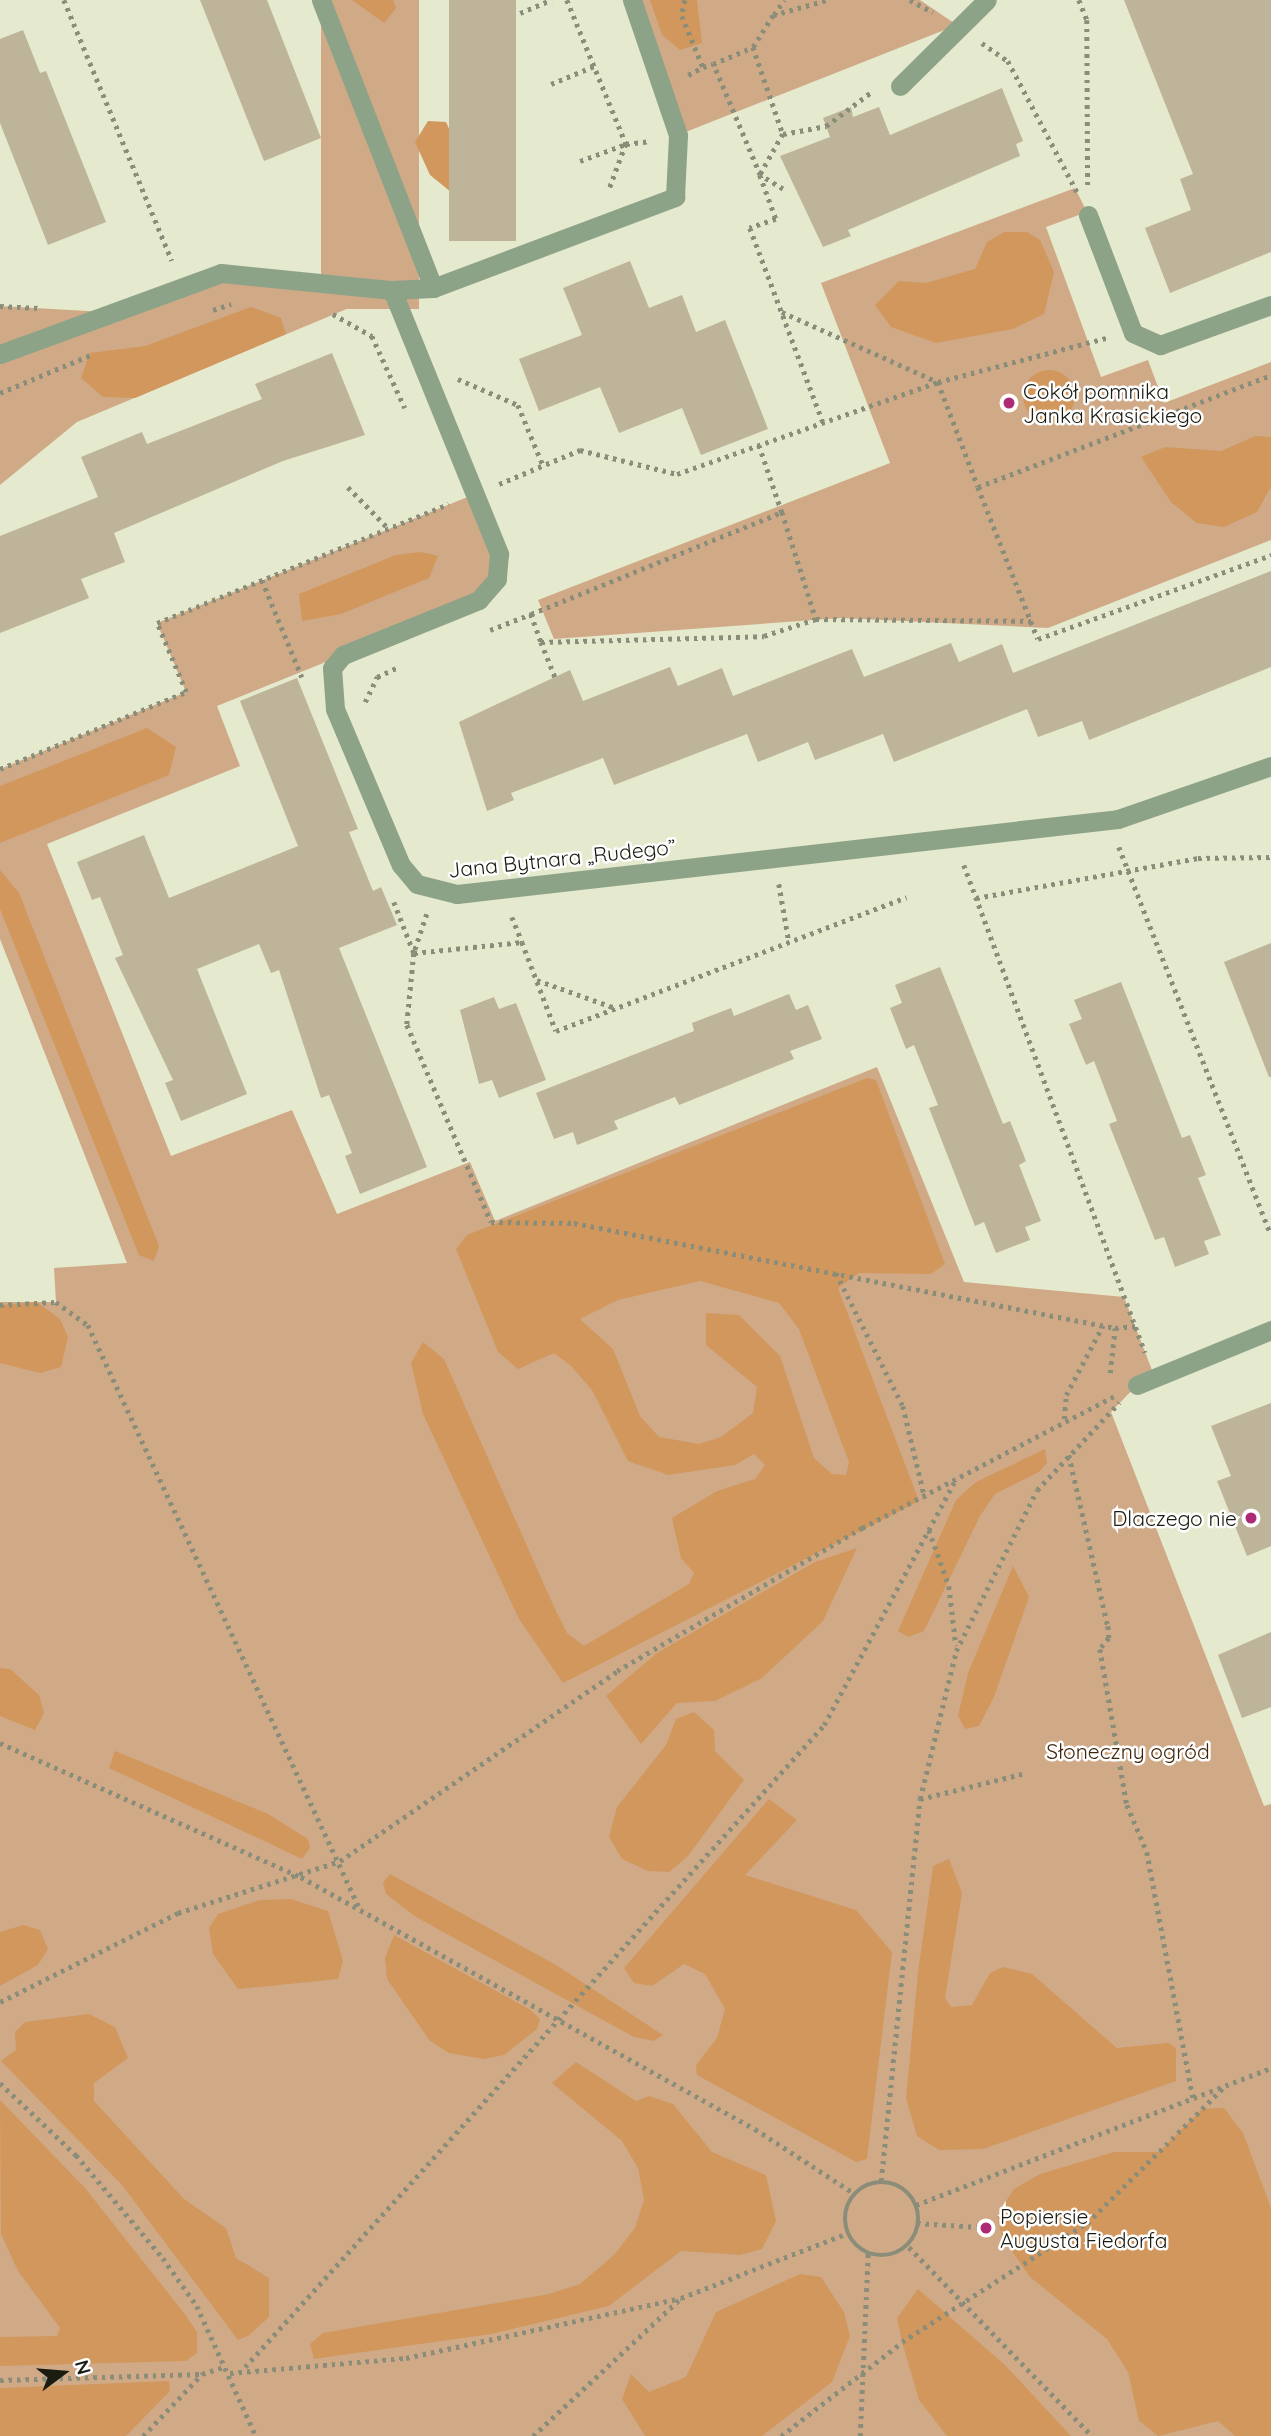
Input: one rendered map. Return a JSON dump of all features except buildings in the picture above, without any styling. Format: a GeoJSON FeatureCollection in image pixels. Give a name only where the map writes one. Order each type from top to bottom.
{"type":"FeatureCollection","features":[{"type":"Feature","properties":{"kind":"street"},"geometry":{"type":"LineString","coordinates":[[321,0],[433,288]]}},
{"type":"Feature","properties":{"kind":"street"},"geometry":{"type":"LineString","coordinates":[[0,354],[181,285],[221,273],[256,273],[392,290],[433,288],[675,197],[678,135],[632,0]]}},
{"type":"Feature","properties":{"kind":"street"},"geometry":{"type":"LineString","coordinates":[[900,86],[987,0]]}},
{"type":"Feature","properties":{"kind":"street"},"geometry":{"type":"LineString","coordinates":[[1088,215],[1133,333],[1160,345],[1271,304]]}},
{"type":"Feature","properties":{"kind":"street","name":"Jana Bytnara „Rudego”"},"geometry":{"type":"LineString","coordinates":[[392,290],[499,554],[497,579],[479,600],[343,655],[332,668],[335,709],[401,865],[434,893],[1108,820],[1271,766]]}},
{"type":"Feature","properties":{"kind":"street"},"geometry":{"type":"LineString","coordinates":[[1146,1382],[1271,1330]]}},
{"type":"Feature","properties":{"kind":"path"},"geometry":{"type":"LineString","coordinates":[[64,0],[181,285]]}},
{"type":"Feature","properties":{"kind":"path"},"geometry":{"type":"LineString","coordinates":[[520,13],[551,0]]}},
{"type":"Feature","properties":{"kind":"path"},"geometry":{"type":"LineString","coordinates":[[568,0],[626,144],[603,205]]}},
{"type":"Feature","properties":{"kind":"path"},"geometry":{"type":"LineString","coordinates":[[685,0],[682,16],[703,67],[753,47],[784,0]]}},
{"type":"Feature","properties":{"kind":"path"},"geometry":{"type":"LineString","coordinates":[[773,15],[827,0]]}},
{"type":"Feature","properties":{"kind":"path"},"geometry":{"type":"LineString","coordinates":[[1079,0],[1087,20],[1088,215]]}},
{"type":"Feature","properties":{"kind":"path"},"geometry":{"type":"LineString","coordinates":[[977,40],[1008,61],[1088,215]]}},
{"type":"Feature","properties":{"kind":"path"},"geometry":{"type":"LineString","coordinates":[[753,47],[783,134],[760,175]]}},
{"type":"Feature","properties":{"kind":"path"},"geometry":{"type":"LineString","coordinates":[[713,64],[776,219],[750,228],[823,422]]}},
{"type":"Feature","properties":{"kind":"path"},"geometry":{"type":"LineString","coordinates":[[551,84],[594,66]]}},
{"type":"Feature","properties":{"kind":"path"},"geometry":{"type":"LineString","coordinates":[[783,134],[826,125],[870,93]]}},
{"type":"Feature","properties":{"kind":"path"},"geometry":{"type":"LineString","coordinates":[[580,162],[626,144],[660,140]]}},
{"type":"Feature","properties":{"kind":"path"},"geometry":{"type":"LineString","coordinates":[[760,175],[783,189]]}},
{"type":"Feature","properties":{"kind":"path"},"geometry":{"type":"LineString","coordinates":[[199,314],[243,305]]}},
{"type":"Feature","properties":{"kind":"path"},"geometry":{"type":"LineString","coordinates":[[781,311],[938,382],[1038,639],[1271,555]]}},
{"type":"Feature","properties":{"kind":"path"},"geometry":{"type":"LineString","coordinates":[[329,312],[372,336],[409,416]]}},
{"type":"Feature","properties":{"kind":"path"},"geometry":{"type":"LineString","coordinates":[[0,769],[186,692],[158,623],[580,450],[677,474],[938,382],[1057,346],[1133,333]]}},
{"type":"Feature","properties":{"kind":"path"},"geometry":{"type":"LineString","coordinates":[[0,393],[100,351]]}},
{"type":"Feature","properties":{"kind":"path"},"geometry":{"type":"LineString","coordinates":[[422,364],[518,405],[543,465]]}},
{"type":"Feature","properties":{"kind":"path"},"geometry":{"type":"LineString","coordinates":[[978,487],[1271,375]]}},
{"type":"Feature","properties":{"kind":"path"},"geometry":{"type":"LineString","coordinates":[[759,445],[816,619]]}},
{"type":"Feature","properties":{"kind":"path"},"geometry":{"type":"LineString","coordinates":[[348,487],[389,529]]}},
{"type":"Feature","properties":{"kind":"path"},"geometry":{"type":"LineString","coordinates":[[441,493],[446,505]]}},
{"type":"Feature","properties":{"kind":"path"},"geometry":{"type":"LineString","coordinates":[[481,633],[782,512]]}},
{"type":"Feature","properties":{"kind":"path"},"geometry":{"type":"LineString","coordinates":[[531,614],[555,677]]}},
{"type":"Feature","properties":{"kind":"path"},"geometry":{"type":"LineString","coordinates":[[541,642],[764,636],[816,619],[1031,621]]}},
{"type":"Feature","properties":{"kind":"path"},"geometry":{"type":"LineString","coordinates":[[366,712],[365,699],[377,677],[409,662]]}},
{"type":"Feature","properties":{"kind":"path"},"geometry":{"type":"LineString","coordinates":[[1108,820],[1271,1234]]}},
{"type":"Feature","properties":{"kind":"path"},"geometry":{"type":"LineString","coordinates":[[954,838],[1135,1326],[1146,1382]]}},
{"type":"Feature","properties":{"kind":"path"},"geometry":{"type":"LineString","coordinates":[[976,898],[1129,873],[1198,858],[1271,857]]}},
{"type":"Feature","properties":{"kind":"path"},"geometry":{"type":"LineString","coordinates":[[778,883],[789,942]]}},
{"type":"Feature","properties":{"kind":"path"},"geometry":{"type":"LineString","coordinates":[[434,893],[414,953],[407,1025],[491,1222],[574,1223],[1115,1328],[1135,1326]]}},
{"type":"Feature","properties":{"kind":"path"},"geometry":{"type":"LineString","coordinates":[[414,953],[522,942],[556,1031],[906,897]]}},
{"type":"Feature","properties":{"kind":"path"},"geometry":{"type":"LineString","coordinates":[[537,980],[616,1008]]}},
{"type":"Feature","properties":{"kind":"path"},"geometry":{"type":"LineString","coordinates":[[836,1273],[899,1396],[925,1498]]}},
{"type":"Feature","properties":{"kind":"path"},"geometry":{"type":"LineString","coordinates":[[0,1306],[56,1302],[88,1325],[340,1861],[360,1909]]}},
{"type":"Feature","properties":{"kind":"path"},"geometry":{"type":"LineString","coordinates":[[1063,1420],[1066,1395],[1103,1325]]}},
{"type":"Feature","properties":{"kind":"path"},"geometry":{"type":"LineString","coordinates":[[1109,1378],[1115,1328]]}},
{"type":"Feature","properties":{"kind":"path"},"geometry":{"type":"LineString","coordinates":[[0,2002],[178,1913],[301,1877],[340,1861],[617,1671],[1063,1420],[1146,1382]]}},
{"type":"Feature","properties":{"kind":"path"},"geometry":{"type":"LineString","coordinates":[[881,2181],[920,1799],[957,1651],[1015,1523],[1069,1455],[1146,1382]]}},
{"type":"Feature","properties":{"kind":"path"},"geometry":{"type":"LineString","coordinates":[[1104,1401],[1107,1390]]}},
{"type":"Feature","properties":{"kind":"path"},"geometry":{"type":"LineString","coordinates":[[1069,1455],[1108,1626],[1109,1638],[1100,1649],[1127,1805],[1147,1852],[1193,2098]]}},
{"type":"Feature","properties":{"kind":"path"},"geometry":{"type":"LineString","coordinates":[[245,2367],[824,1725],[855,1678],[954,1483]]}},
{"type":"Feature","properties":{"kind":"path"},"geometry":{"type":"LineString","coordinates":[[929,1529],[949,1586],[957,1651]]}},
{"type":"Feature","properties":{"kind":"path"},"geometry":{"type":"LineString","coordinates":[[0,1743],[301,1877],[559,2019],[855,2194]]}},
{"type":"Feature","properties":{"kind":"path"},"geometry":{"type":"LineString","coordinates":[[920,1799],[1022,1774]]}},
{"type":"Feature","properties":{"kind":"path"},"geometry":{"type":"LineString","coordinates":[[916,2205],[1271,2068]]}},
{"type":"Feature","properties":{"kind":"path"},"geometry":{"type":"LineString","coordinates":[[0,2083],[76,2155],[163,2258],[197,2306],[230,2373],[256,2436]]}},
{"type":"Feature","properties":{"kind":"path"},"geometry":{"type":"LineString","coordinates":[[781,2436],[962,2301],[1087,2223],[1225,2086]]}},
{"type":"Feature","properties":{"kind":"path"},"geometry":{"type":"LineString","coordinates":[[848,2233],[868,2253],[887,2256],[909,2247],[918,2223],[916,2205],[896,2184],[881,2181],[855,2194]]}},
{"type":"Feature","properties":{"kind":"path"},"geometry":{"type":"LineString","coordinates":[[848,2233],[855,2194]]}},
{"type":"Feature","properties":{"kind":"path"},"geometry":{"type":"LineString","coordinates":[[918,2223],[978,2227]]}},
{"type":"Feature","properties":{"kind":"path"},"geometry":{"type":"LineString","coordinates":[[230,2373],[245,2367],[406,2358],[681,2298],[848,2233]]}},
{"type":"Feature","properties":{"kind":"path"},"geometry":{"type":"LineString","coordinates":[[909,2247],[1092,2436]]}},
{"type":"Feature","properties":{"kind":"path"},"geometry":{"type":"LineString","coordinates":[[860,2436],[865,2371],[868,2253]]}},
{"type":"Feature","properties":{"kind":"path"},"geometry":{"type":"LineString","coordinates":[[533,2436],[681,2298]]}},
{"type":"Feature","properties":{"kind":"path"},"geometry":{"type":"LineString","coordinates":[[0,2380],[202,2374],[226,2366]]}},
{"type":"Feature","properties":{"kind":"path"},"geometry":{"type":"LineString","coordinates":[[143,2436],[202,2374]]}},
{"type":"Feature","properties":{"kind":"green space"},"geometry":{"type":"Polygon","coordinates":[[[321,0],[419,0],[419,309],[321,309],[321,0]]]}},
{"type":"Feature","properties":{"kind":"green space"},"geometry":{"type":"Polygon","coordinates":[[[632,0],[920,0],[957,25],[678,135],[632,0]]]}},
{"type":"Feature","properties":{"kind":"green space"},"geometry":{"type":"Polygon","coordinates":[[[1075,188],[1087,212],[1046,227],[1101,377],[1148,360],[1164,403],[1271,362],[1271,540],[1048,628],[841,618],[554,639],[538,600],[890,463],[821,283],[1075,188]]]}},
{"type":"Feature","properties":{"kind":"green space"},"geometry":{"type":"Polygon","coordinates":[[[193,281],[392,290],[77,422],[0,485],[0,306],[105,312],[193,281]]]}},
{"type":"Feature","properties":{"kind":"green space","name":"Słoneczny ogród"},"geometry":{"type":"Polygon","coordinates":[[[475,494],[499,554],[479,600],[217,706],[240,766],[47,844],[171,1156],[292,1110],[337,1214],[470,1162],[495,1221],[877,1067],[964,1282],[1124,1297],[1155,1378],[1137,1385],[1111,1412],[1264,1806],[1271,1804],[1271,2436],[0,2436],[0,1302],[56,1302],[54,1268],[127,1263],[0,939],[0,769],[186,692],[157,623],[475,494]]]}},
{"type":"Feature","properties":{"kind":"shaded area"},"geometry":{"type":"Polygon","coordinates":[[[352,0],[393,0],[396,8],[384,23],[352,0]]]}},
{"type":"Feature","properties":{"kind":"shaded area"},"geometry":{"type":"Polygon","coordinates":[[[650,0],[697,0],[702,43],[680,50],[662,35],[650,0]]]}},
{"type":"Feature","properties":{"kind":"shaded area"},"geometry":{"type":"Polygon","coordinates":[[[428,121],[446,122],[468,171],[465,187],[451,192],[430,175],[415,142],[428,121]]]}},
{"type":"Feature","properties":{"kind":"shaded area"},"geometry":{"type":"Polygon","coordinates":[[[1004,232],[1027,232],[1040,240],[1054,272],[1044,314],[1013,329],[936,343],[891,327],[875,305],[899,281],[926,283],[975,269],[987,242],[1004,232]]]}},
{"type":"Feature","properties":{"kind":"shaded area"},"geometry":{"type":"Polygon","coordinates":[[[251,307],[281,318],[286,334],[135,398],[103,397],[81,378],[90,353],[145,346],[251,307]]]}},
{"type":"Feature","properties":{"kind":"shaded area"},"geometry":{"type":"Polygon","coordinates":[[[1049,370],[1068,377],[1075,396],[1068,415],[1049,422],[1030,415],[1023,396],[1030,377],[1049,370]]]}},
{"type":"Feature","properties":{"kind":"shaded area"},"geometry":{"type":"Polygon","coordinates":[[[1255,436],[1271,437],[1271,487],[1257,512],[1224,527],[1197,523],[1171,502],[1141,457],[1165,447],[1221,451],[1255,436]]]}},
{"type":"Feature","properties":{"kind":"shaded area"},"geometry":{"type":"Polygon","coordinates":[[[421,552],[438,556],[429,578],[341,614],[302,621],[299,594],[396,555],[421,552]]]}},
{"type":"Feature","properties":{"kind":"shaded area"},"geometry":{"type":"Polygon","coordinates":[[[147,728],[176,747],[169,775],[0,843],[0,786],[147,728]]]}},
{"type":"Feature","properties":{"kind":"shaded area"},"geometry":{"type":"Polygon","coordinates":[[[0,870],[19,893],[159,1246],[154,1261],[139,1255],[0,909],[0,870]]]}},
{"type":"Feature","properties":{"kind":"shaded area"},"geometry":{"type":"Polygon","coordinates":[[[867,1078],[876,1080],[945,1264],[931,1274],[859,1273],[838,1288],[919,1501],[563,1683],[519,1619],[423,1414],[411,1363],[423,1342],[444,1359],[555,1609],[567,1633],[584,1646],[689,1584],[694,1573],[681,1558],[672,1518],[717,1491],[755,1479],[765,1465],[754,1454],[735,1465],[668,1475],[628,1461],[592,1390],[571,1366],[554,1353],[518,1369],[498,1352],[456,1249],[467,1235],[867,1078]],[[700,1281],[618,1300],[580,1319],[613,1349],[640,1416],[659,1437],[699,1444],[721,1437],[753,1413],[757,1387],[706,1345],[706,1313],[739,1315],[780,1356],[814,1458],[832,1474],[846,1475],[849,1462],[799,1329],[779,1303],[700,1281]]]}},
{"type":"Feature","properties":{"kind":"shaded area"},"geometry":{"type":"Polygon","coordinates":[[[37,1302],[60,1319],[68,1337],[61,1367],[40,1373],[0,1363],[0,1305],[37,1302]]]}},
{"type":"Feature","properties":{"kind":"shaded area"},"geometry":{"type":"Polygon","coordinates":[[[1045,1449],[1047,1463],[1039,1472],[995,1494],[980,1516],[924,1631],[908,1637],[898,1631],[956,1500],[976,1482],[1045,1449]]]}},
{"type":"Feature","properties":{"kind":"shaded area"},"geometry":{"type":"Polygon","coordinates":[[[857,1548],[823,1621],[762,1678],[715,1701],[677,1703],[641,1744],[606,1696],[657,1653],[815,1562],[857,1548]]]}},
{"type":"Feature","properties":{"kind":"shaded area"},"geometry":{"type":"Polygon","coordinates":[[[1013,1566],[1029,1597],[994,1697],[979,1726],[965,1729],[958,1716],[968,1673],[1013,1566]]]}},
{"type":"Feature","properties":{"kind":"shaded area"},"geometry":{"type":"Polygon","coordinates":[[[0,1668],[10,1669],[39,1695],[44,1713],[35,1730],[0,1716],[0,1668]]]}},
{"type":"Feature","properties":{"kind":"shaded area"},"geometry":{"type":"Polygon","coordinates":[[[694,1712],[714,1730],[715,1751],[744,1780],[688,1856],[669,1872],[648,1871],[622,1859],[609,1837],[617,1807],[666,1745],[676,1719],[694,1712]]]}},
{"type":"Feature","properties":{"kind":"shaded area"},"geometry":{"type":"Polygon","coordinates":[[[115,1751],[268,1814],[308,1839],[310,1848],[302,1859],[109,1768],[115,1751]]]}},
{"type":"Feature","properties":{"kind":"shaded area"},"geometry":{"type":"Polygon","coordinates":[[[769,1799],[797,1820],[745,1875],[856,1910],[892,1952],[867,2159],[856,2162],[697,2075],[696,2065],[717,2038],[725,2009],[705,1974],[684,1964],[652,1986],[634,1983],[624,1968],[769,1799]]]}},
{"type":"Feature","properties":{"kind":"shaded area"},"geometry":{"type":"Polygon","coordinates":[[[949,1859],[962,1893],[945,1998],[951,2007],[972,2005],[990,1973],[1003,1967],[1032,1974],[1117,2048],[1168,2043],[1176,2048],[1176,2081],[983,2149],[939,2150],[917,2136],[906,2098],[918,1972],[933,1866],[949,1859]]]}},
{"type":"Feature","properties":{"kind":"shaded area"},"geometry":{"type":"Polygon","coordinates":[[[390,1874],[556,1965],[663,2035],[654,2041],[634,2037],[416,1917],[386,1894],[383,1883],[390,1874]]]}},
{"type":"Feature","properties":{"kind":"shaded area"},"geometry":{"type":"Polygon","coordinates":[[[291,1899],[328,1911],[343,1961],[338,1979],[238,1989],[213,1954],[209,1928],[218,1914],[260,1900],[291,1899]]]}},
{"type":"Feature","properties":{"kind":"shaded area"},"geometry":{"type":"Polygon","coordinates":[[[23,1925],[40,1930],[48,1949],[38,1965],[0,1986],[0,1932],[23,1925]]]}},
{"type":"Feature","properties":{"kind":"shaded area"},"geometry":{"type":"Polygon","coordinates":[[[394,1935],[529,2009],[540,2019],[537,2029],[504,2055],[484,2059],[449,2053],[430,2041],[387,1979],[385,1958],[394,1935]]]}},
{"type":"Feature","properties":{"kind":"shaded area"},"geometry":{"type":"Polygon","coordinates":[[[89,2014],[115,2027],[128,2058],[94,2083],[94,2101],[184,2199],[226,2228],[236,2258],[269,2278],[269,2317],[248,2336],[238,2340],[122,2185],[1,2061],[16,2050],[15,2032],[25,2022],[89,2014]]]}},
{"type":"Feature","properties":{"kind":"shaded area"},"geometry":{"type":"Polygon","coordinates":[[[576,2062],[636,2101],[649,2096],[673,2104],[712,2152],[766,2175],[776,2221],[762,2249],[740,2255],[681,2251],[609,2306],[491,2334],[314,2359],[310,2344],[323,2333],[549,2294],[580,2284],[614,2255],[635,2228],[644,2200],[638,2168],[622,2141],[552,2083],[576,2062]]]}},
{"type":"Feature","properties":{"kind":"shaded area"},"geometry":{"type":"Polygon","coordinates":[[[0,2100],[85,2188],[184,2313],[197,2332],[197,2353],[186,2361],[0,2366],[0,2337],[57,2336],[60,2328],[18,2271],[1,2234],[0,2100]]]}},
{"type":"Feature","properties":{"kind":"shaded area"},"geometry":{"type":"Polygon","coordinates":[[[1224,2108],[1243,2133],[1271,2208],[1271,2436],[1235,2436],[1218,2421],[1158,2436],[1139,2421],[1128,2372],[1107,2339],[1030,2277],[1002,2237],[997,2215],[1014,2189],[1040,2174],[1114,2152],[1159,2152],[1202,2109],[1224,2108]]]}},
{"type":"Feature","properties":{"kind":"shaded area"},"geometry":{"type":"Polygon","coordinates":[[[800,2274],[821,2277],[844,2312],[850,2336],[832,2382],[762,2436],[645,2436],[622,2399],[631,2374],[649,2392],[686,2377],[716,2312],[800,2274]]]}},
{"type":"Feature","properties":{"kind":"shaded area"},"geometry":{"type":"Polygon","coordinates":[[[918,2289],[1005,2365],[1071,2436],[947,2436],[919,2400],[897,2318],[918,2289]]]}},
{"type":"Feature","properties":{"kind":"shaded area"},"geometry":{"type":"Polygon","coordinates":[[[169,2381],[170,2391],[126,2436],[0,2436],[0,2388],[169,2381]]]}},
{"type":"Feature","properties":{"kind":"place","name":"Cokół pomnika Janka Krasickiego"},"geometry":{"type":"Point","coordinates":[1009,403]}},
{"type":"Feature","properties":{"kind":"place","name":"Dlaczego nie"},"geometry":{"type":"Point","coordinates":[1251,1518]}},
{"type":"Feature","properties":{"kind":"place","name":"Popiersie Augusta Fiedorfa"},"geometry":{"type":"Point","coordinates":[986,2228]}}]}
